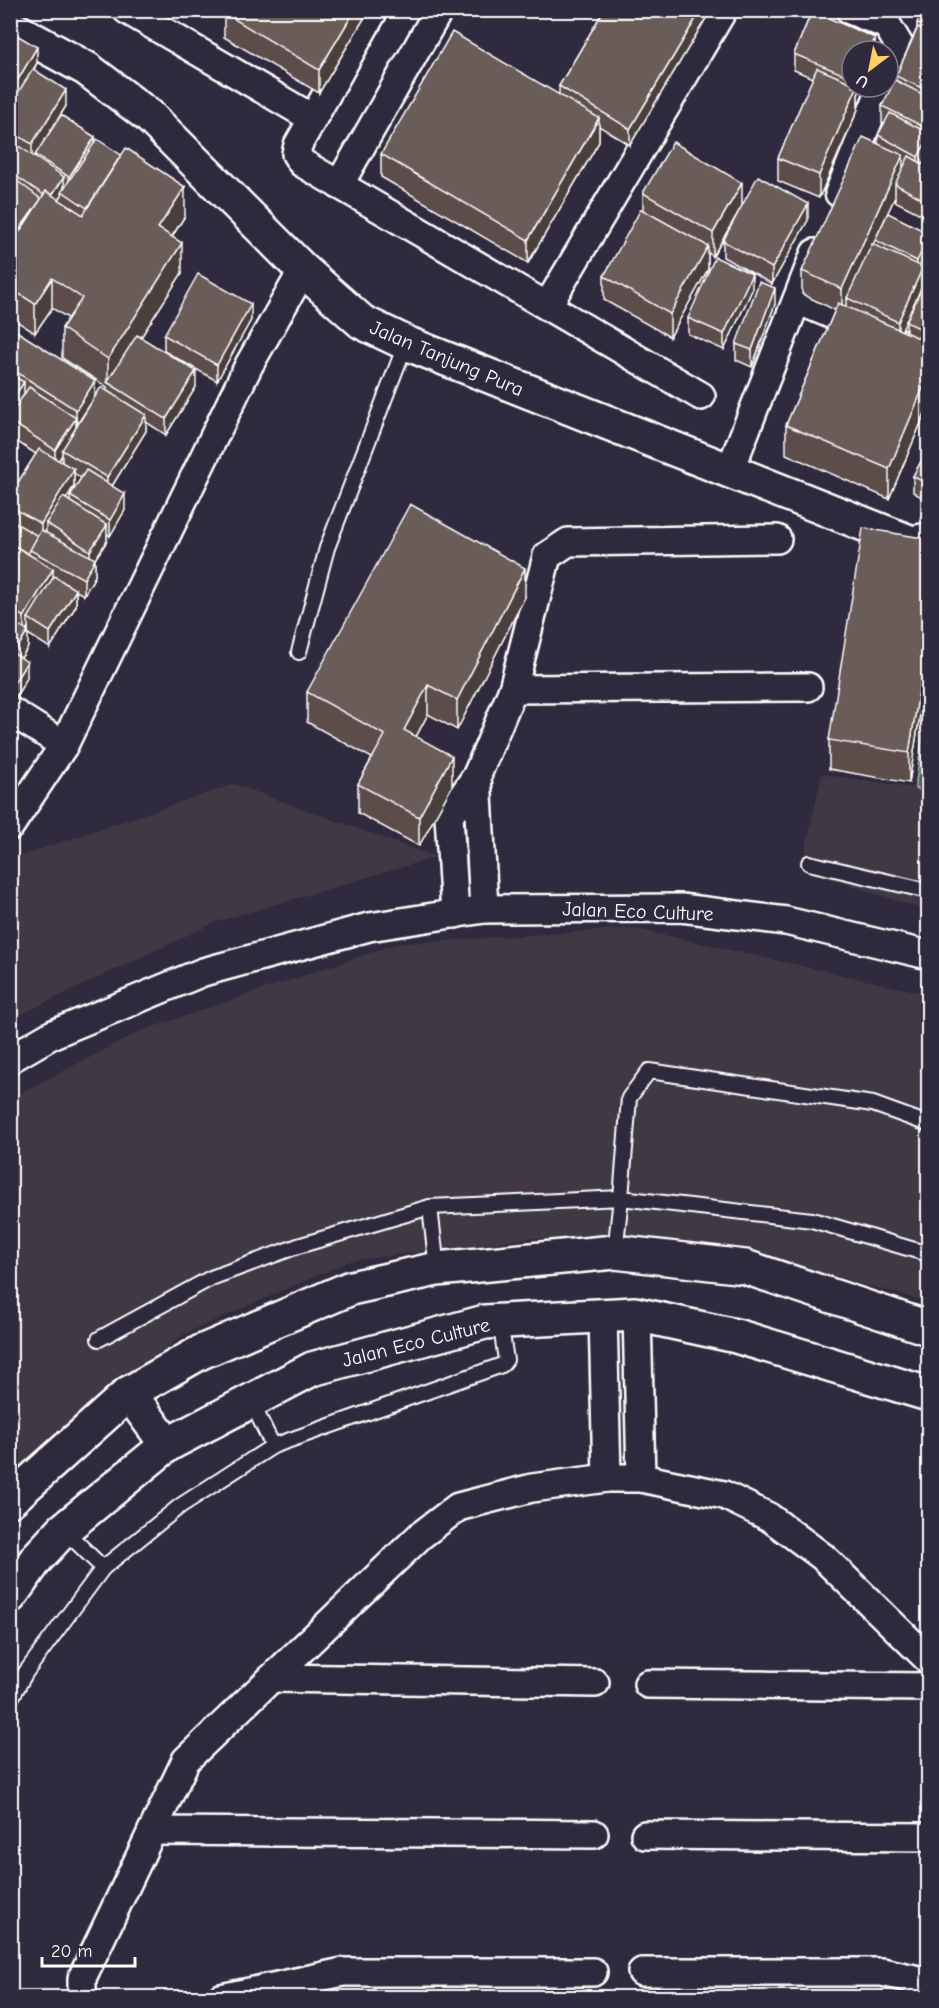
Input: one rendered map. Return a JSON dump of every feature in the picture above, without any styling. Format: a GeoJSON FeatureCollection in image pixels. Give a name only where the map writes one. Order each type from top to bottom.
{"type":"FeatureCollection","features":[{"type":"Feature","properties":{"kind":"street"},"geometry":{"type":"LineString","coordinates":[[127,10],[312,118]]}},
{"type":"Feature","properties":{"kind":"street"},"geometry":{"type":"LineString","coordinates":[[374,10],[312,118],[296,154],[302,163],[701,396]]}},
{"type":"Feature","properties":{"kind":"street"},"geometry":{"type":"LineString","coordinates":[[339,185],[438,10]]}},
{"type":"Feature","properties":{"kind":"street"},"geometry":{"type":"LineString","coordinates":[[548,305],[661,138],[723,10]]}},
{"type":"Feature","properties":{"kind":"street"},"geometry":{"type":"LineString","coordinates":[[850,10],[887,25],[895,39]]}},
{"type":"Feature","properties":{"kind":"street","name":"Jalan Tanjung Pura"},"geometry":{"type":"LineString","coordinates":[[10,27],[87,69],[149,116],[303,270],[362,322],[406,343],[729,473],[912,543],[928,540]]}},
{"type":"Feature","properties":{"kind":"street"},"geometry":{"type":"LineString","coordinates":[[729,473],[877,99]]}},
{"type":"Feature","properties":{"kind":"street"},"geometry":{"type":"LineString","coordinates":[[10,826],[64,745],[249,365],[303,270]]}},
{"type":"Feature","properties":{"kind":"street"},"geometry":{"type":"LineString","coordinates":[[797,300],[928,355]]}},
{"type":"Feature","properties":{"kind":"street"},"geometry":{"type":"LineString","coordinates":[[454,914],[449,816],[477,775],[513,689],[547,556],[568,543],[777,539]]}},
{"type":"Feature","properties":{"kind":"street"},"geometry":{"type":"LineString","coordinates":[[513,689],[808,687]]}},
{"type":"Feature","properties":{"kind":"street"},"geometry":{"type":"LineString","coordinates":[[10,711],[64,745]]}},
{"type":"Feature","properties":{"kind":"street"},"geometry":{"type":"LineString","coordinates":[[477,775],[484,909]]}},
{"type":"Feature","properties":{"kind":"street","name":"Jalan Eco Culture"},"geometry":{"type":"LineString","coordinates":[[10,1059],[53,1034],[203,972],[369,927],[484,909],[681,908],[786,921],[928,955]]}},
{"type":"Feature","properties":{"kind":"street"},"geometry":{"type":"LineString","coordinates":[[10,1500],[129,1393],[201,1352],[351,1288],[437,1269],[615,1252],[745,1267],[928,1328]]}},
{"type":"Feature","properties":{"kind":"street"},"geometry":{"type":"LineString","coordinates":[[637,1314],[641,1478]]}},
{"type":"Feature","properties":{"kind":"street","name":"Jalan Eco Culture"},"geometry":{"type":"LineString","coordinates":[[10,1596],[38,1558],[63,1530],[167,1445],[312,1369],[485,1322],[637,1314],[736,1336],[928,1394]]}},
{"type":"Feature","properties":{"kind":"street"},"geometry":{"type":"LineString","coordinates":[[603,1315],[607,1478]]}},
{"type":"Feature","properties":{"kind":"street"},"geometry":{"type":"LineString","coordinates":[[129,1393],[167,1445]]}},
{"type":"Feature","properties":{"kind":"street"},"geometry":{"type":"LineString","coordinates":[[82,1998],[82,1978],[186,1760],[420,1536],[458,1507],[532,1488],[607,1478],[641,1478],[724,1495],[769,1517],[823,1557],[928,1659]]}},
{"type":"Feature","properties":{"kind":"street"},"geometry":{"type":"LineString","coordinates":[[272,1678],[595,1683]]}},
{"type":"Feature","properties":{"kind":"street"},"geometry":{"type":"LineString","coordinates":[[648,1684],[928,1688]]}},
{"type":"Feature","properties":{"kind":"street"},"geometry":{"type":"LineString","coordinates":[[152,1831],[594,1834]]}},
{"type":"Feature","properties":{"kind":"street"},"geometry":{"type":"LineString","coordinates":[[645,1835],[928,1837]]}},
{"type":"Feature","properties":{"kind":"street"},"geometry":{"type":"LineString","coordinates":[[221,1998],[344,1972],[593,1971]]}},
{"type":"Feature","properties":{"kind":"street"},"geometry":{"type":"LineString","coordinates":[[642,1972],[882,1972],[928,1982]]}},
{"type":"Feature","properties":{"kind":"lane"},"geometry":{"type":"LineString","coordinates":[[299,652],[327,548],[406,343]]}},
{"type":"Feature","properties":{"kind":"lane"},"geometry":{"type":"LineString","coordinates":[[809,863],[928,891]]}},
{"type":"Feature","properties":{"kind":"lane"},"geometry":{"type":"LineString","coordinates":[[615,1252],[629,1098],[649,1071],[873,1104],[928,1124]]}},
{"type":"Feature","properties":{"kind":"lane"},"geometry":{"type":"LineString","coordinates":[[99,1339],[211,1278],[298,1246],[430,1207],[621,1198],[812,1220],[928,1254]]}},
{"type":"Feature","properties":{"kind":"lane"},"geometry":{"type":"LineString","coordinates":[[430,1207],[437,1269]]}},
{"type":"Feature","properties":{"kind":"lane"},"geometry":{"type":"LineString","coordinates":[[10,1700],[26,1672],[103,1568],[180,1506],[273,1446],[502,1365],[506,1360],[500,1321]]}},
{"type":"Feature","properties":{"kind":"lane"},"geometry":{"type":"LineString","coordinates":[[251,1401],[273,1446]]}},
{"type":"Feature","properties":{"kind":"lane"},"geometry":{"type":"LineString","coordinates":[[63,1530],[103,1568]]}},
{"type":"Feature","properties":{"kind":"shaded area"},"geometry":{"type":"Polygon","coordinates":[[[822,774],[915,788],[928,793],[928,911],[801,869],[822,774]]]}},
{"type":"Feature","properties":{"kind":"shaded area"},"geometry":{"type":"Polygon","coordinates":[[[234,784],[436,857],[216,922],[11,1019],[11,859],[234,784]]]}},
{"type":"Feature","properties":{"kind":"shaded area"},"geometry":{"type":"Polygon","coordinates":[[[632,928],[928,994],[928,1302],[712,1243],[533,1238],[350,1261],[186,1333],[74,1416],[11,1480],[11,1098],[141,1031],[396,944],[632,928]]]}},
{"type":"Feature","properties":{"kind":"green space"},"geometry":{"type":"Polygon","coordinates":[[[928,698],[928,793],[915,788],[928,698]]]}},
{"type":"Feature","properties":{"kind":"building"},"geometry":{"type":"Polygon","coordinates":[[[225,10],[355,10],[319,70],[224,13],[225,10]]]}},
{"type":"Feature","properties":{"kind":"building"},"geometry":{"type":"Polygon","coordinates":[[[604,10],[701,10],[630,129],[559,86],[604,10]]]}},
{"type":"Feature","properties":{"kind":"building"},"geometry":{"type":"Polygon","coordinates":[[[922,10],[928,10],[928,28],[917,23],[922,10]]]}},
{"type":"Feature","properties":{"kind":"building"},"geometry":{"type":"Polygon","coordinates":[[[812,11],[875,38],[840,39],[840,73],[794,54],[812,11]]]}},
{"type":"Feature","properties":{"kind":"building"},"geometry":{"type":"Polygon","coordinates":[[[918,27],[928,32],[928,91],[900,78],[900,67],[918,27]]]}},
{"type":"Feature","properties":{"kind":"building"},"geometry":{"type":"Polygon","coordinates":[[[10,31],[37,47],[16,83],[10,80],[10,31]]]}},
{"type":"Feature","properties":{"kind":"building"},"geometry":{"type":"Polygon","coordinates":[[[452,32],[599,118],[528,240],[381,154],[452,32]]]}},
{"type":"Feature","properties":{"kind":"building"},"geometry":{"type":"Polygon","coordinates":[[[817,68],[840,78],[840,99],[852,99],[819,175],[778,158],[817,68]]]}},
{"type":"Feature","properties":{"kind":"building"},"geometry":{"type":"Polygon","coordinates":[[[33,69],[66,90],[32,144],[10,131],[10,105],[33,69]]]}},
{"type":"Feature","properties":{"kind":"building"},"geometry":{"type":"Polygon","coordinates":[[[900,83],[928,97],[928,129],[882,106],[886,99],[900,99],[900,83]]]}},
{"type":"Feature","properties":{"kind":"building"},"geometry":{"type":"Polygon","coordinates":[[[890,113],[928,133],[928,138],[918,157],[878,135],[890,113]]]}},
{"type":"Feature","properties":{"kind":"building"},"geometry":{"type":"Polygon","coordinates":[[[61,115],[95,137],[69,177],[35,155],[61,115]]]}},
{"type":"Feature","properties":{"kind":"building"},"geometry":{"type":"Polygon","coordinates":[[[863,137],[903,155],[842,289],[802,271],[863,137]]]}},
{"type":"Feature","properties":{"kind":"building"},"geometry":{"type":"Polygon","coordinates":[[[97,139],[121,155],[87,208],[62,191],[97,139]]]}},
{"type":"Feature","properties":{"kind":"building"},"geometry":{"type":"Polygon","coordinates":[[[10,140],[64,177],[52,195],[46,191],[44,195],[10,172],[10,140]]]}},
{"type":"Feature","properties":{"kind":"building"},"geometry":{"type":"Polygon","coordinates":[[[673,142],[742,183],[713,233],[643,193],[673,142]]]}},
{"type":"Feature","properties":{"kind":"building"},"geometry":{"type":"Polygon","coordinates":[[[126,148],[185,187],[158,228],[182,243],[108,359],[62,328],[82,298],[52,278],[35,304],[10,288],[10,247],[46,191],[83,215],[126,148]]]}},
{"type":"Feature","properties":{"kind":"building"},"geometry":{"type":"Polygon","coordinates":[[[909,156],[928,167],[928,202],[895,184],[909,156]]]}},
{"type":"Feature","properties":{"kind":"building"},"geometry":{"type":"Polygon","coordinates":[[[758,176],[808,204],[772,268],[723,241],[758,176]]]}},
{"type":"Feature","properties":{"kind":"building"},"geometry":{"type":"Polygon","coordinates":[[[12,177],[41,199],[10,243],[10,180],[12,177]]]}},
{"type":"Feature","properties":{"kind":"building"},"geometry":{"type":"Polygon","coordinates":[[[641,209],[708,246],[670,314],[604,276],[641,209]]]}},
{"type":"Feature","properties":{"kind":"building"},"geometry":{"type":"Polygon","coordinates":[[[888,213],[928,233],[928,238],[917,261],[875,240],[888,213]]]}},
{"type":"Feature","properties":{"kind":"building"},"geometry":{"type":"Polygon","coordinates":[[[872,244],[923,267],[898,322],[847,298],[872,244]]]}},
{"type":"Feature","properties":{"kind":"building"},"geometry":{"type":"Polygon","coordinates":[[[928,248],[928,266],[921,262],[928,248]]]}},
{"type":"Feature","properties":{"kind":"building"},"geometry":{"type":"Polygon","coordinates":[[[715,257],[752,274],[724,334],[688,318],[715,257]]]}},
{"type":"Feature","properties":{"kind":"building"},"geometry":{"type":"Polygon","coordinates":[[[198,274],[251,304],[217,365],[164,335],[198,274]]]}},
{"type":"Feature","properties":{"kind":"building"},"geometry":{"type":"Polygon","coordinates":[[[928,277],[928,332],[906,322],[928,277]]]}},
{"type":"Feature","properties":{"kind":"building"},"geometry":{"type":"Polygon","coordinates":[[[759,282],[775,288],[752,350],[736,344],[759,282]]]}},
{"type":"Feature","properties":{"kind":"building"},"geometry":{"type":"Polygon","coordinates":[[[838,303],[928,342],[928,376],[889,469],[786,425],[838,303]]]}},
{"type":"Feature","properties":{"kind":"building"},"geometry":{"type":"Polygon","coordinates":[[[10,327],[95,381],[76,410],[10,368],[10,327]]]}},
{"type":"Feature","properties":{"kind":"building"},"geometry":{"type":"Polygon","coordinates":[[[137,335],[196,371],[166,419],[107,382],[137,335]]]}},
{"type":"Feature","properties":{"kind":"building"},"geometry":{"type":"Polygon","coordinates":[[[10,374],[24,382],[10,403],[10,374]]]}},
{"type":"Feature","properties":{"kind":"building"},"geometry":{"type":"Polygon","coordinates":[[[29,387],[76,418],[55,450],[10,421],[10,415],[29,387]]]}},
{"type":"Feature","properties":{"kind":"building"},"geometry":{"type":"Polygon","coordinates":[[[101,387],[146,415],[107,477],[62,450],[101,387]]]}},
{"type":"Feature","properties":{"kind":"building"},"geometry":{"type":"Polygon","coordinates":[[[39,449],[74,469],[41,524],[10,506],[10,495],[39,449]]]}},
{"type":"Feature","properties":{"kind":"building"},"geometry":{"type":"Polygon","coordinates":[[[928,452],[928,485],[913,476],[928,452]]]}},
{"type":"Feature","properties":{"kind":"building"},"geometry":{"type":"Polygon","coordinates":[[[86,470],[125,494],[110,520],[70,496],[86,470]]]}},
{"type":"Feature","properties":{"kind":"building"},"geometry":{"type":"Polygon","coordinates":[[[63,497],[107,525],[90,551],[46,523],[63,497]]]}},
{"type":"Feature","properties":{"kind":"building"},"geometry":{"type":"Polygon","coordinates":[[[410,504],[525,568],[457,700],[428,685],[404,730],[452,756],[419,817],[358,784],[385,735],[307,692],[410,504]]]}},
{"type":"Feature","properties":{"kind":"building"},"geometry":{"type":"Polygon","coordinates":[[[12,521],[38,536],[28,554],[10,543],[10,523],[12,521]]]}},
{"type":"Feature","properties":{"kind":"building"},"geometry":{"type":"Polygon","coordinates":[[[863,528],[928,539],[928,635],[909,753],[829,740],[863,528]]]}},
{"type":"Feature","properties":{"kind":"building"},"geometry":{"type":"Polygon","coordinates":[[[41,530],[95,559],[84,579],[30,550],[41,530]]]}},
{"type":"Feature","properties":{"kind":"building"},"geometry":{"type":"Polygon","coordinates":[[[10,543],[53,569],[24,617],[10,609],[10,543]]]}},
{"type":"Feature","properties":{"kind":"building"},"geometry":{"type":"Polygon","coordinates":[[[54,576],[76,590],[50,632],[28,618],[54,576]]]}},
{"type":"Feature","properties":{"kind":"building"},"geometry":{"type":"Polygon","coordinates":[[[10,620],[28,631],[14,653],[27,662],[14,683],[10,681],[10,620]]]}}]}
